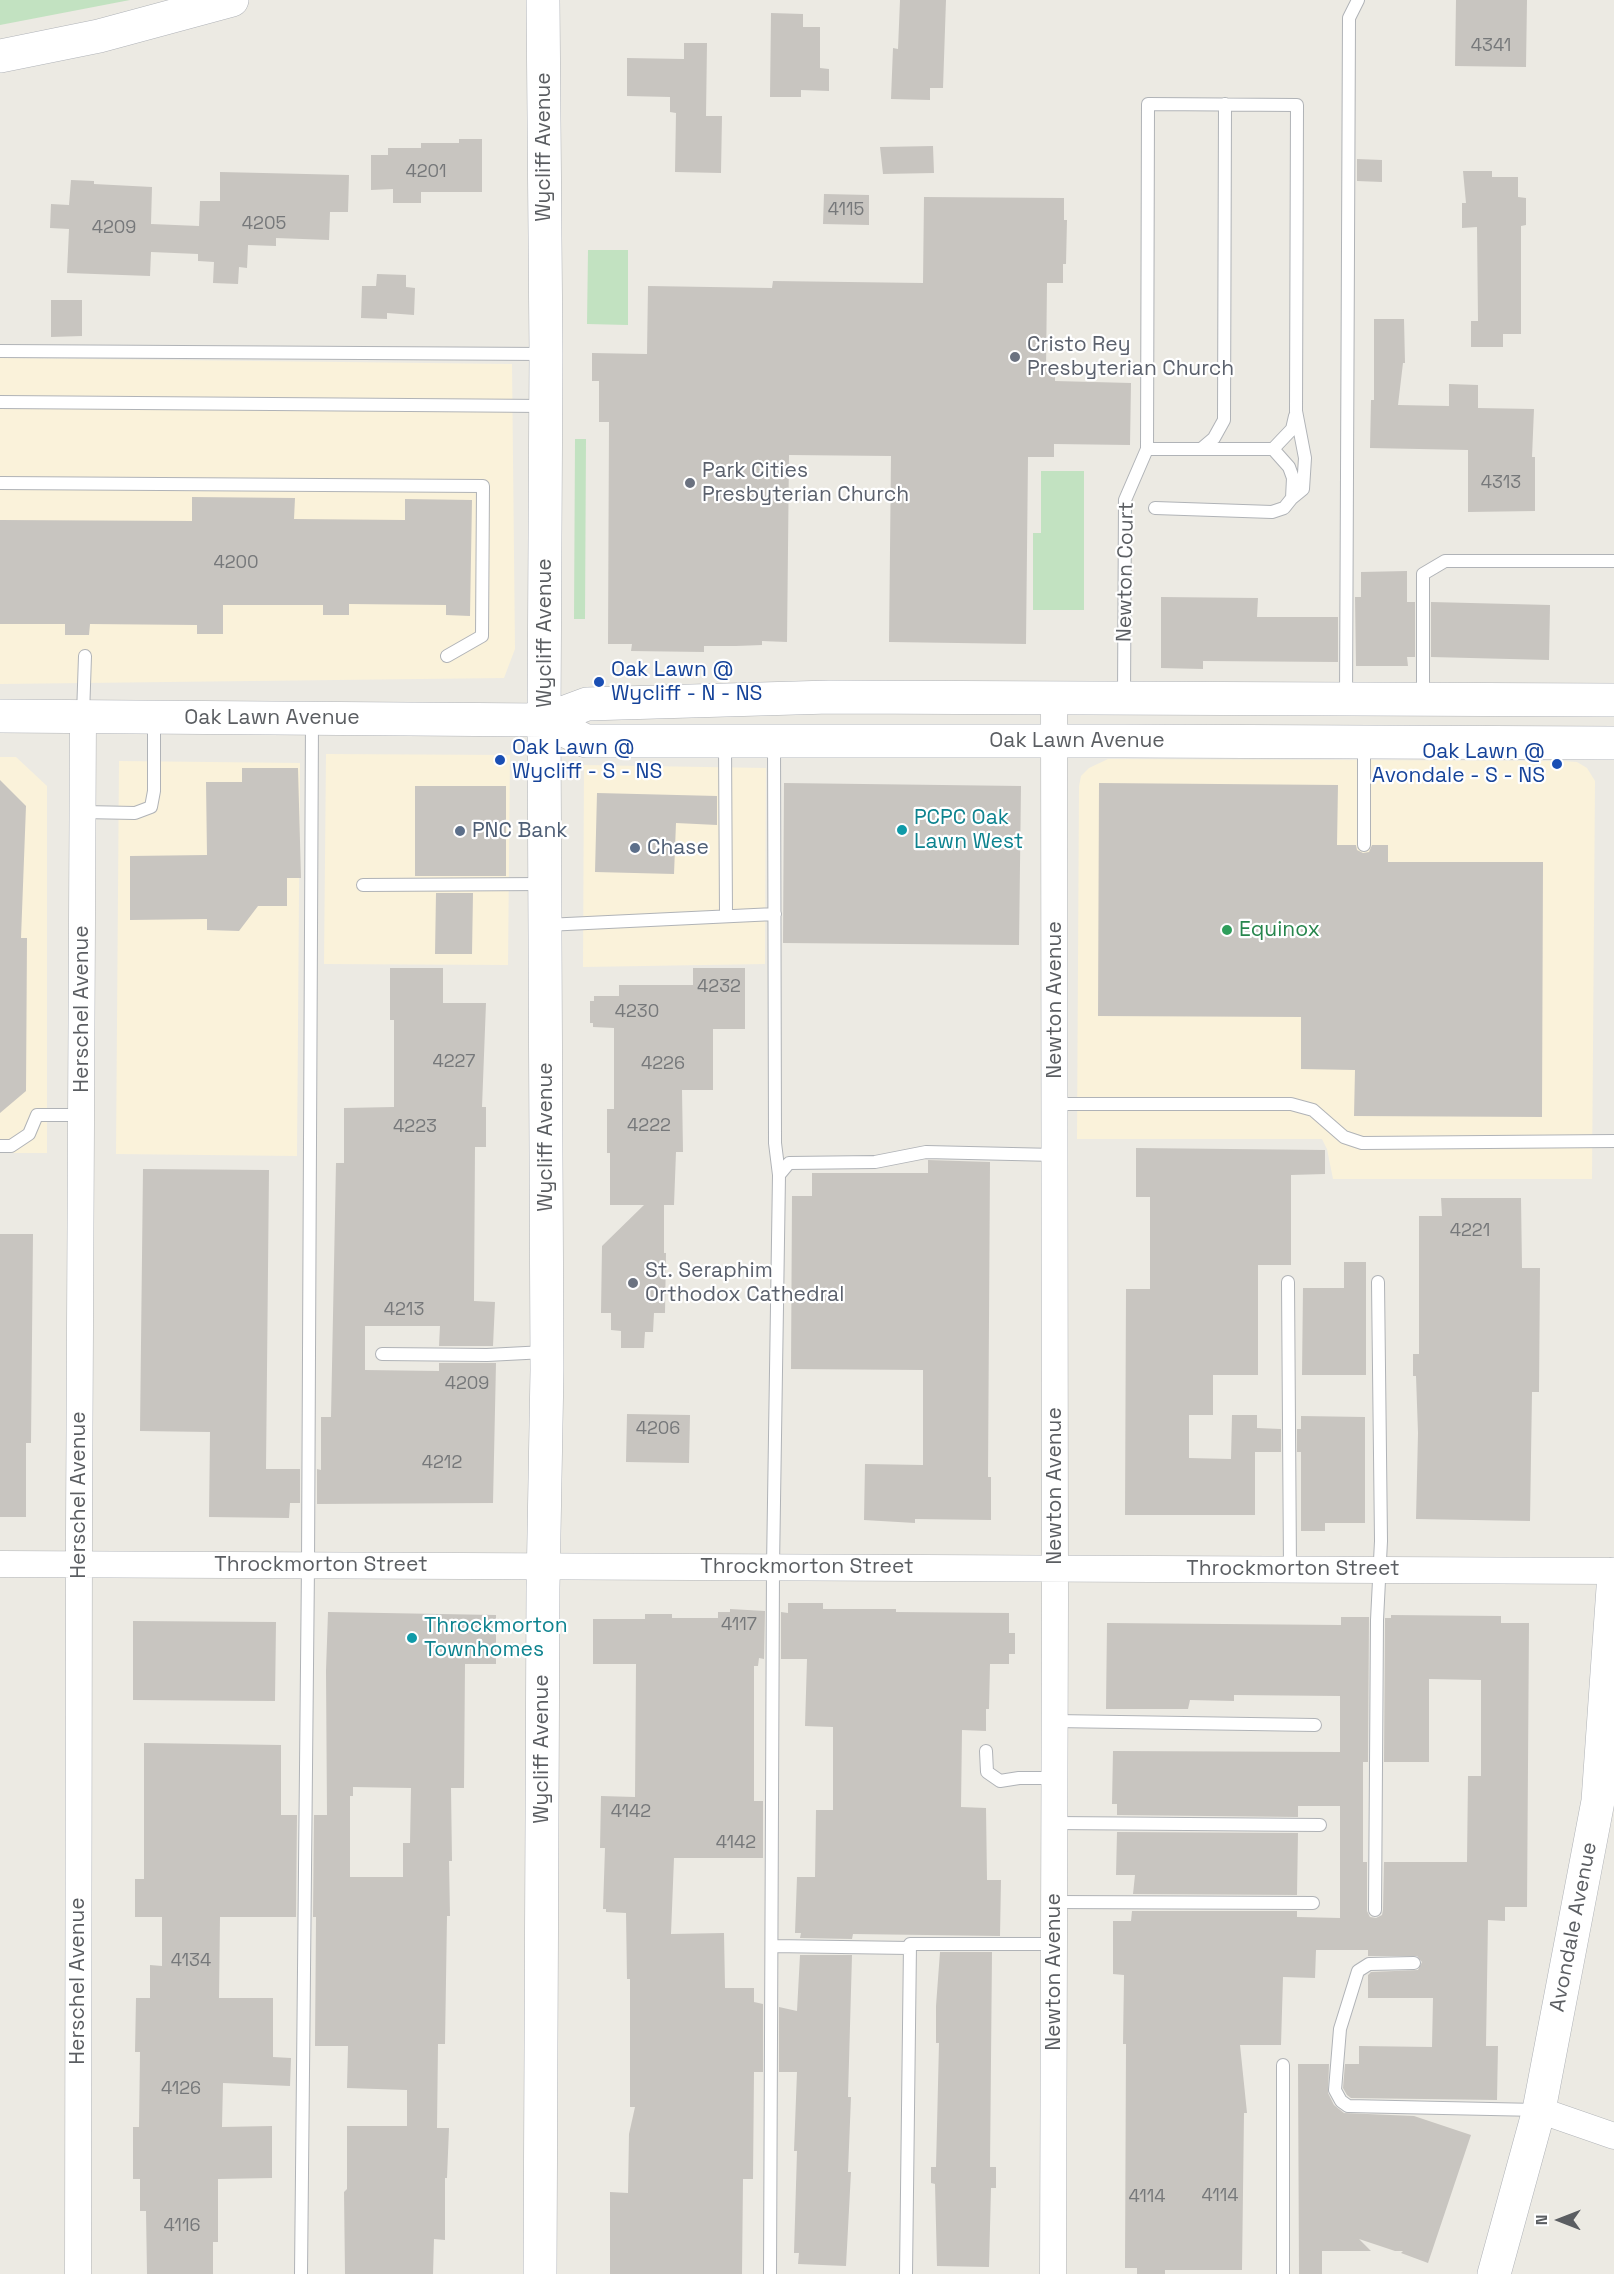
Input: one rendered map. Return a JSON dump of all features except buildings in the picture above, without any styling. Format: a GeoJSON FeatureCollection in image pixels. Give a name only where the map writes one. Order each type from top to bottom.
{"type":"FeatureCollection","features":[{"type":"Feature","properties":{"kind":"main road"},"geometry":{"type":"LineString","coordinates":[[0,56],[99,36],[232,0]]}},
{"type":"Feature","properties":{"kind":"main road","name":"Wycliff Avenue"},"geometry":{"type":"LineString","coordinates":[[540,2274],[543,1566],[547,1352],[544,720],[546,354],[543,0]]}},
{"type":"Feature","properties":{"kind":"main road","name":"Oak Lawn Avenue"},"geometry":{"type":"LineString","coordinates":[[0,716],[544,720],[587,704],[830,697],[1614,700]]}},
{"type":"Feature","properties":{"kind":"main road"},"geometry":{"type":"LineString","coordinates":[[1124,699],[1124,741]]}},
{"type":"Feature","properties":{"kind":"main road","name":"Oak Lawn Avenue"},"geometry":{"type":"LineString","coordinates":[[544,720],[586,741],[1614,743]]}},
{"type":"Feature","properties":{"kind":"main road","name":"Avondale Avenue"},"geometry":{"type":"LineString","coordinates":[[1494,2274],[1539,2110],[1598,1802],[1614,1572]]}},
{"type":"Feature","properties":{"kind":"street","name":"Newton Avenue"},"geometry":{"type":"LineString","coordinates":[[1053,2274],[1054,699]]}},
{"type":"Feature","properties":{"kind":"street","name":"Herschel Avenue"},"geometry":{"type":"LineString","coordinates":[[78,2274],[83,717]]}},
{"type":"Feature","properties":{"kind":"street","name":"Throckmorton Street"},"geometry":{"type":"LineString","coordinates":[[0,1564],[1614,1572]]}},
{"type":"Feature","properties":{"kind":"street"},"geometry":{"type":"LineString","coordinates":[[1539,2110],[1614,2136]]}},
{"type":"Feature","properties":{"kind":"lane"},"geometry":{"type":"LineString","coordinates":[[1346,700],[1349,18],[1358,0]]}},
{"type":"Feature","properties":{"kind":"lane"},"geometry":{"type":"LineString","coordinates":[[1155,508],[1272,512],[1284,508],[1303,489],[1305,458],[1296,411],[1297,105],[1148,104],[1147,449],[1273,449],[1292,429],[1296,411]]}},
{"type":"Feature","properties":{"kind":"lane"},"geometry":{"type":"LineString","coordinates":[[1201,449],[1214,438],[1224,420],[1225,104]]}},
{"type":"Feature","properties":{"kind":"lane"},"geometry":{"type":"LineString","coordinates":[[0,351],[546,354]]}},
{"type":"Feature","properties":{"kind":"lane"},"geometry":{"type":"LineString","coordinates":[[0,402],[546,406]]}},
{"type":"Feature","properties":{"kind":"lane","name":"Newton Court"},"geometry":{"type":"LineString","coordinates":[[1124,699],[1125,500],[1147,449]]}},
{"type":"Feature","properties":{"kind":"lane"},"geometry":{"type":"LineString","coordinates":[[1273,449],[1289,467],[1293,478],[1292,498]]}},
{"type":"Feature","properties":{"kind":"lane"},"geometry":{"type":"LineString","coordinates":[[0,483],[483,486],[483,636],[447,656]]}},
{"type":"Feature","properties":{"kind":"lane"},"geometry":{"type":"LineString","coordinates":[[1423,700],[1423,574],[1445,561],[1614,561]]}},
{"type":"Feature","properties":{"kind":"lane"},"geometry":{"type":"LineString","coordinates":[[83,717],[85,656]]}},
{"type":"Feature","properties":{"kind":"lane"},"geometry":{"type":"LineString","coordinates":[[83,812],[135,813],[151,807],[154,791],[154,717]]}},
{"type":"Feature","properties":{"kind":"lane"},"geometry":{"type":"LineString","coordinates":[[301,2274],[308,1565],[312,718]]}},
{"type":"Feature","properties":{"kind":"lane"},"geometry":{"type":"LineString","coordinates":[[724,741],[726,915]]}},
{"type":"Feature","properties":{"kind":"lane"},"geometry":{"type":"LineString","coordinates":[[770,2274],[773,1567],[779,1175],[775,1143],[774,741]]}},
{"type":"Feature","properties":{"kind":"lane"},"geometry":{"type":"LineString","coordinates":[[1364,742],[1364,845]]}},
{"type":"Feature","properties":{"kind":"lane"},"geometry":{"type":"LineString","coordinates":[[363,885],[545,884]]}},
{"type":"Feature","properties":{"kind":"lane"},"geometry":{"type":"LineString","coordinates":[[545,925],[775,914]]}},
{"type":"Feature","properties":{"kind":"lane"},"geometry":{"type":"LineString","coordinates":[[1055,1104],[1291,1104],[1313,1110],[1344,1137],[1362,1143],[1614,1141]]}},
{"type":"Feature","properties":{"kind":"lane"},"geometry":{"type":"LineString","coordinates":[[0,1146],[11,1146],[29,1134],[37,1115],[81,1115]]}},
{"type":"Feature","properties":{"kind":"lane"},"geometry":{"type":"LineString","coordinates":[[779,1175],[789,1163],[875,1162],[926,1152],[1055,1155]]}},
{"type":"Feature","properties":{"kind":"lane"},"geometry":{"type":"LineString","coordinates":[[1288,1282],[1290,1569]]}},
{"type":"Feature","properties":{"kind":"lane"},"geometry":{"type":"LineString","coordinates":[[1375,1910],[1377,1620],[1380,1570],[1378,1282]]}},
{"type":"Feature","properties":{"kind":"lane"},"geometry":{"type":"LineString","coordinates":[[382,1354],[487,1355],[547,1352]]}},
{"type":"Feature","properties":{"kind":"lane"},"geometry":{"type":"LineString","coordinates":[[1055,1721],[1315,1725]]}},
{"type":"Feature","properties":{"kind":"lane"},"geometry":{"type":"LineString","coordinates":[[986,1751],[987,1772],[1000,1781],[1019,1778],[1055,1778]]}},
{"type":"Feature","properties":{"kind":"lane"},"geometry":{"type":"LineString","coordinates":[[1054,1823],[1320,1825]]}},
{"type":"Feature","properties":{"kind":"lane"},"geometry":{"type":"LineString","coordinates":[[1054,1902],[1313,1903]]}},
{"type":"Feature","properties":{"kind":"lane"},"geometry":{"type":"LineString","coordinates":[[906,2274],[910,1944],[1054,1944]]}},
{"type":"Feature","properties":{"kind":"lane"},"geometry":{"type":"LineString","coordinates":[[772,1946],[910,1948]]}},
{"type":"Feature","properties":{"kind":"lane"},"geometry":{"type":"LineString","coordinates":[[1414,1963],[1369,1964],[1358,1971],[1340,2029],[1335,2090],[1341,2101],[1348,2106],[1539,2110]]}},
{"type":"Feature","properties":{"kind":"lane"},"geometry":{"type":"LineString","coordinates":[[1283,2065],[1283,2274]]}},
{"type":"Feature","properties":{"kind":"shaded area"},"geometry":{"type":"Polygon","coordinates":[[[0,358],[512,364],[515,649],[504,678],[0,684],[0,358]]]}},
{"type":"Feature","properties":{"kind":"shaded area"},"geometry":{"type":"Polygon","coordinates":[[[326,754],[510,755],[508,965],[324,964],[326,754]]]}},
{"type":"Feature","properties":{"kind":"shaded area"},"geometry":{"type":"Polygon","coordinates":[[[0,757],[16,757],[47,786],[47,1153],[0,1153],[0,757]]]}},
{"type":"Feature","properties":{"kind":"shaded area"},"geometry":{"type":"Polygon","coordinates":[[[1108,759],[1563,761],[1577,762],[1587,768],[1595,781],[1592,1179],[1333,1179],[1327,1149],[1322,1139],[1077,1139],[1079,786],[1081,776],[1089,768],[1108,759]]]}},
{"type":"Feature","properties":{"kind":"shaded area"},"geometry":{"type":"Polygon","coordinates":[[[119,761],[300,763],[297,1156],[116,1154],[119,761]]]}},
{"type":"Feature","properties":{"kind":"shaded area"},"geometry":{"type":"Polygon","coordinates":[[[584,765],[766,768],[765,964],[583,967],[584,765]]]}},
{"type":"Feature","properties":{"kind":"green space"},"geometry":{"type":"Polygon","coordinates":[[[0,0],[130,0],[0,25],[0,0]]]}},
{"type":"Feature","properties":{"kind":"green space"},"geometry":{"type":"Polygon","coordinates":[[[588,250],[628,250],[628,325],[587,324],[588,250]]]}},
{"type":"Feature","properties":{"kind":"green space"},"geometry":{"type":"Polygon","coordinates":[[[575,439],[586,439],[585,619],[574,619],[575,439]]]}},
{"type":"Feature","properties":{"kind":"green space"},"geometry":{"type":"Polygon","coordinates":[[[1041,471],[1084,471],[1084,610],[1033,610],[1033,533],[1041,533],[1041,471]]]}},
{"type":"Feature","properties":{"kind":"place","name":"Cristo Rey Presbyterian Church"},"geometry":{"type":"Point","coordinates":[1015,357]}},
{"type":"Feature","properties":{"kind":"place","name":"Park Cities Presbyterian Church"},"geometry":{"type":"Point","coordinates":[690,483]}},
{"type":"Feature","properties":{"kind":"place","name":"Oak Lawn @ Wycliff - N - NS"},"geometry":{"type":"Point","coordinates":[599,682]}},
{"type":"Feature","properties":{"kind":"place","name":"Oak Lawn @ Wycliff - S - NS"},"geometry":{"type":"Point","coordinates":[500,760]}},
{"type":"Feature","properties":{"kind":"place","name":"Oak Lawn @ Avondale - S - NS"},"geometry":{"type":"Point","coordinates":[1557,764]}},
{"type":"Feature","properties":{"kind":"place","name":"PCPC Oak Lawn West"},"geometry":{"type":"Point","coordinates":[902,830]}},
{"type":"Feature","properties":{"kind":"place","name":"PNC Bank"},"geometry":{"type":"Point","coordinates":[460,831]}},
{"type":"Feature","properties":{"kind":"place","name":"Chase"},"geometry":{"type":"Point","coordinates":[635,848]}},
{"type":"Feature","properties":{"kind":"place","name":"Equinox"},"geometry":{"type":"Point","coordinates":[1227,930]}},
{"type":"Feature","properties":{"kind":"place","name":"St. Seraphim Orthodox Cathedral"},"geometry":{"type":"Point","coordinates":[633,1283]}},
{"type":"Feature","properties":{"kind":"place","name":"Throckmorton Townhomes"},"geometry":{"type":"Point","coordinates":[412,1638]}}]}
